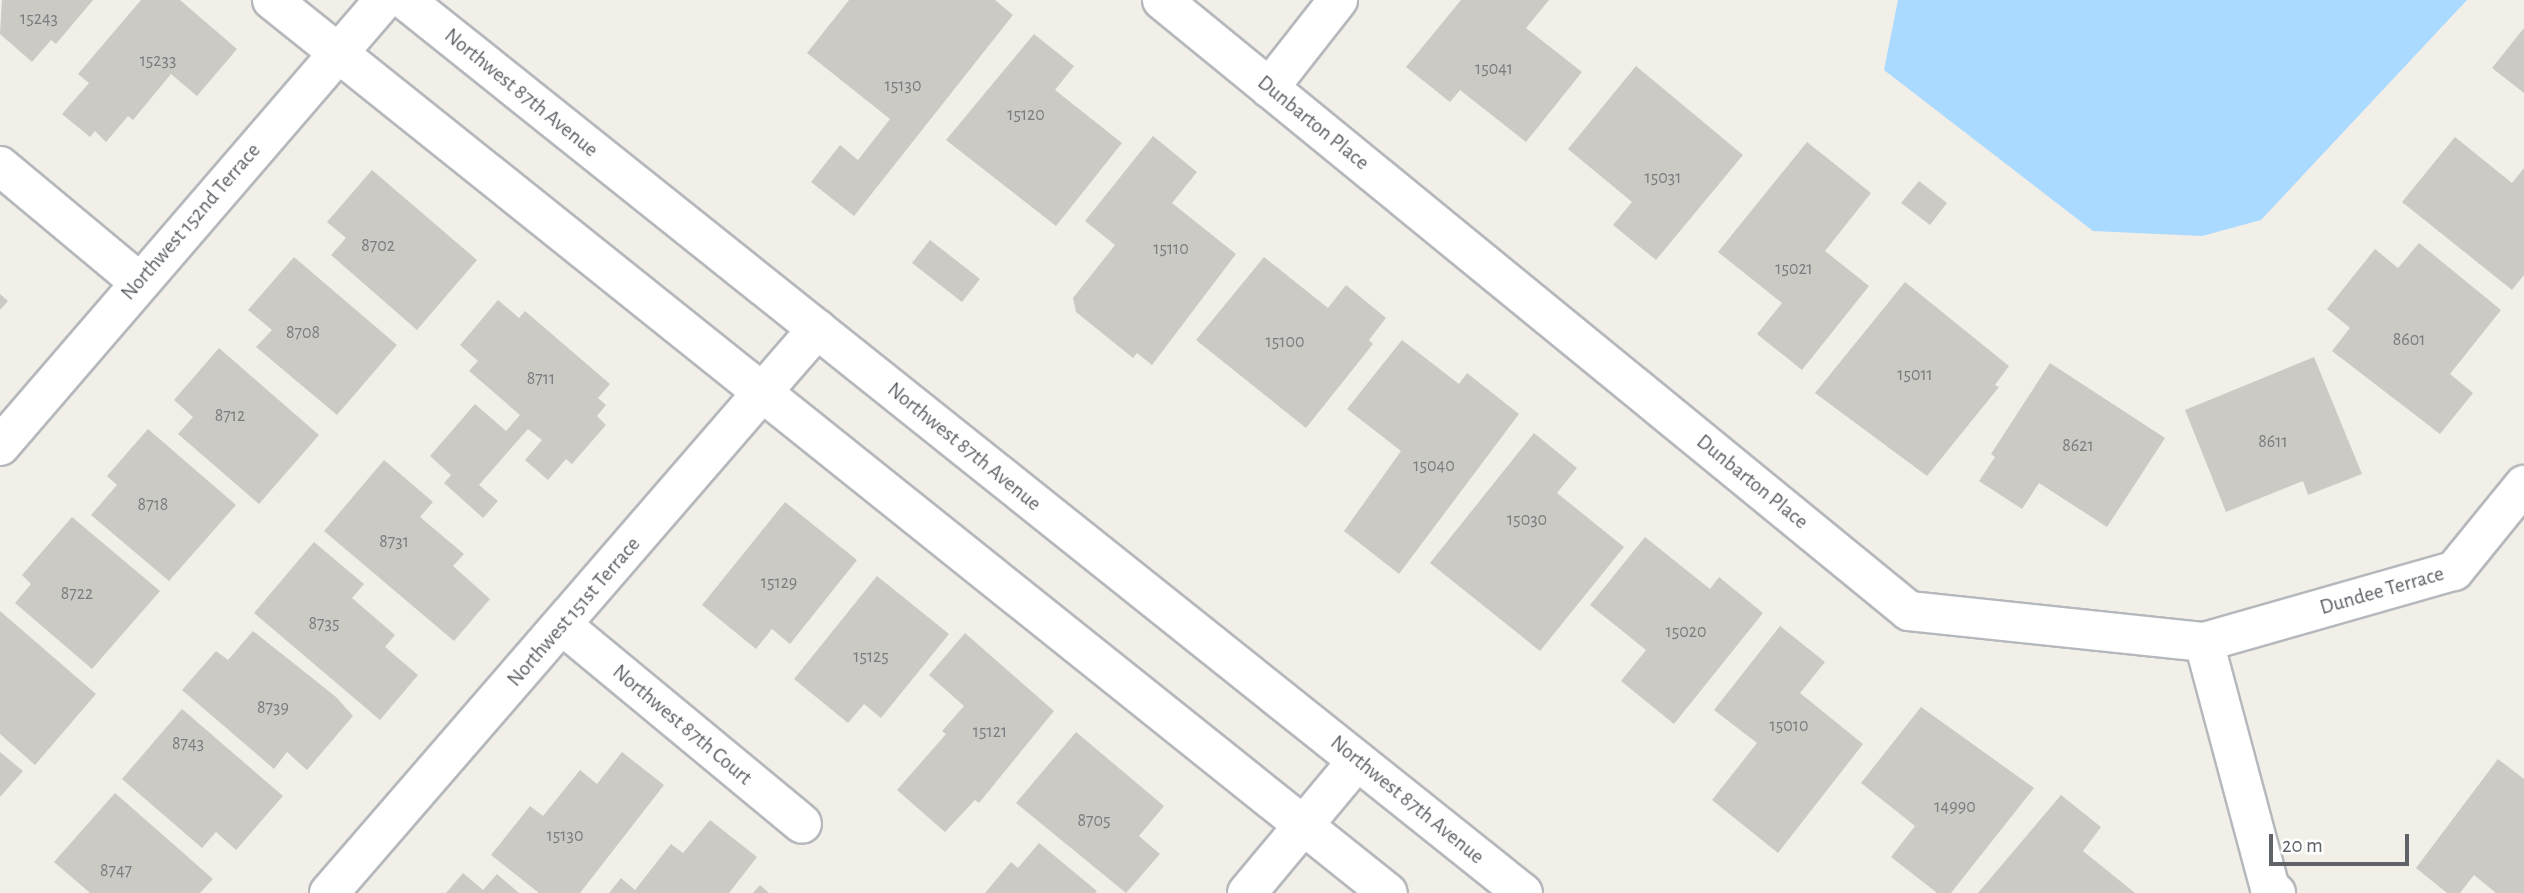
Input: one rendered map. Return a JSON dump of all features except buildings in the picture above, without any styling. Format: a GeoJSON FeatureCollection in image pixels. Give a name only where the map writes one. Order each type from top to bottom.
{"type":"FeatureCollection","features":[{"type":"Feature","properties":{"kind":"street"},"geometry":{"type":"LineString","coordinates":[[272,0],[1388,893]]}},
{"type":"Feature","properties":{"kind":"street","name":"Northwest 152nd Terrace"},"geometry":{"type":"LineString","coordinates":[[0,446],[384,0]]}},
{"type":"Feature","properties":{"kind":"street","name":"Northwest 87th Avenue"},"geometry":{"type":"LineString","coordinates":[[405,0],[1522,893]]}},
{"type":"Feature","properties":{"kind":"street","name":"Dunbarton Place"},"geometry":{"type":"LineString","coordinates":[[1162,0],[1909,611],[2204,642]]}},
{"type":"Feature","properties":{"kind":"street"},"geometry":{"type":"LineString","coordinates":[[1269,88],[1338,0]]}},
{"type":"Feature","properties":{"kind":"street"},"geometry":{"type":"LineString","coordinates":[[0,166],[139,282]]}},
{"type":"Feature","properties":{"kind":"street","name":"Northwest 151st Terrace"},"geometry":{"type":"LineString","coordinates":[[329,893],[817,330]]}},
{"type":"Feature","properties":{"kind":"street","name":"Dundee Terrace"},"geometry":{"type":"LineString","coordinates":[[2204,642],[2454,571],[2524,485]]}},
{"type":"Feature","properties":{"kind":"street","name":"Northwest 87th Court"},"geometry":{"type":"LineString","coordinates":[[563,626],[802,824]]}},
{"type":"Feature","properties":{"kind":"street"},"geometry":{"type":"LineString","coordinates":[[2204,642],[2270,888],[2276,893]]}},
{"type":"Feature","properties":{"kind":"street"},"geometry":{"type":"LineString","coordinates":[[1247,893],[1357,761]]}},
{"type":"Feature","properties":{"kind":"water"},"geometry":{"type":"Polygon","coordinates":[[[1898,0],[2467,0],[2261,220],[2202,236],[2093,231],[1884,70],[1898,0]]]}}]}
